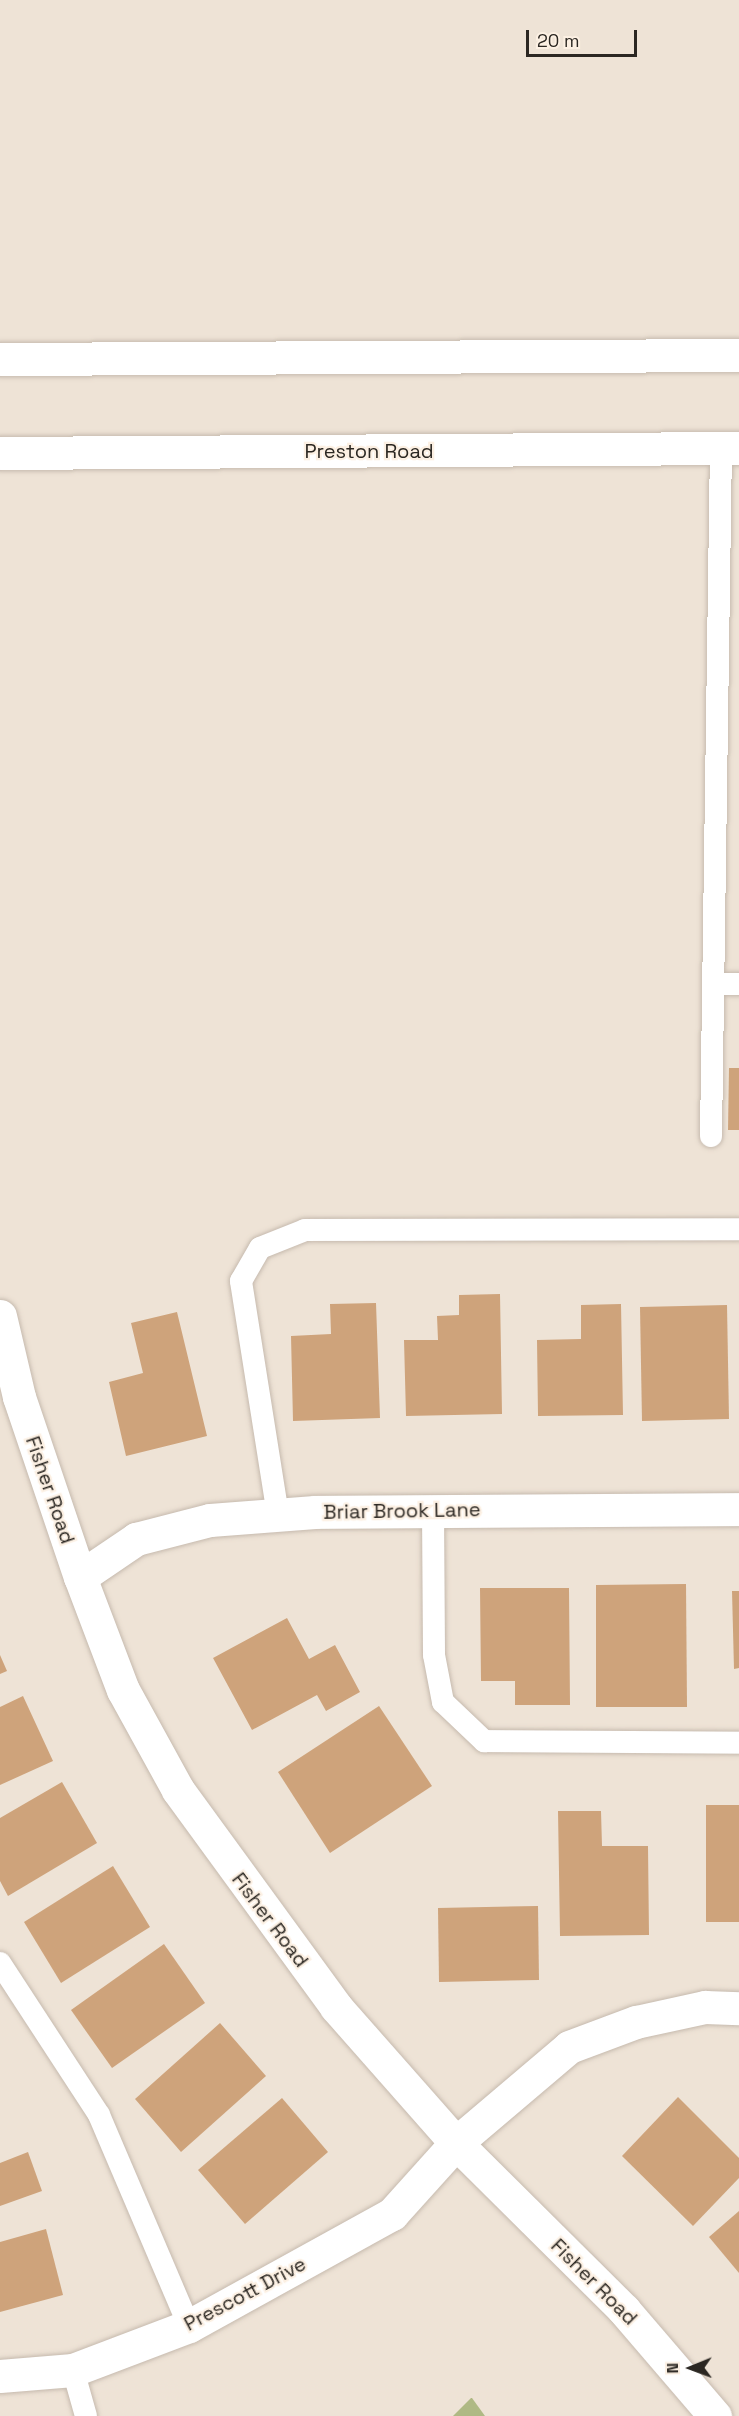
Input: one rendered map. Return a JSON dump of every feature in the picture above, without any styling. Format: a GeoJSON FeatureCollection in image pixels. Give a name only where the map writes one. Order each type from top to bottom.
{"type":"FeatureCollection","features":[{"type":"Feature","properties":{"kind":"street"},"geometry":{"type":"LineString","coordinates":[[0,359],[739,355]]}},
{"type":"Feature","properties":{"kind":"street","name":"Preston Road"},"geometry":{"type":"LineString","coordinates":[[0,453],[730,448]]}},
{"type":"Feature","properties":{"kind":"street","name":"Fisher Road"},"geometry":{"type":"LineString","coordinates":[[0,1316],[19,1397],[80,1577],[123,1690],[178,1790],[336,2007],[456,2143],[624,2310],[715,2416]]}},
{"type":"Feature","properties":{"kind":"street","name":"Briar Brook Lane"},"geometry":{"type":"LineString","coordinates":[[80,1577],[136,1539],[167,1527],[278,1515],[433,1510],[739,1509]]}},
{"type":"Feature","properties":{"kind":"street","name":"Prescott Drive"},"geometry":{"type":"LineString","coordinates":[[0,2376],[73,2370],[189,2326],[392,2214],[456,2143],[569,2047],[636,2022],[705,2007],[739,2008]]}},
{"type":"Feature","properties":{"kind":"lane"},"geometry":{"type":"LineString","coordinates":[[711,1136],[730,588],[730,448]]}},
{"type":"Feature","properties":{"kind":"lane"},"geometry":{"type":"LineString","coordinates":[[716,984],[739,984]]}},
{"type":"Feature","properties":{"kind":"lane"},"geometry":{"type":"LineString","coordinates":[[278,1515],[242,1281],[260,1248],[305,1230],[739,1229]]}},
{"type":"Feature","properties":{"kind":"lane"},"geometry":{"type":"LineString","coordinates":[[433,1510],[434,1654],[443,1702],[483,1741],[739,1743]]}},
{"type":"Feature","properties":{"kind":"lane"},"geometry":{"type":"LineString","coordinates":[[0,1963],[99,2115],[189,2326]]}},
{"type":"Feature","properties":{"kind":"lane"},"geometry":{"type":"LineString","coordinates":[[73,2370],[86,2416]]}},
{"type":"Feature","properties":{"kind":"green space"},"geometry":{"type":"Polygon","coordinates":[[[471,2398],[485,2416],[453,2416],[471,2398]]]}},
{"type":"Feature","properties":{"kind":"building"},"geometry":{"type":"Polygon","coordinates":[[[729,1068],[739,1068],[739,1130],[728,1130],[729,1068]]]}},
{"type":"Feature","properties":{"kind":"building"},"geometry":{"type":"Polygon","coordinates":[[[500,1294],[502,1414],[406,1416],[404,1340],[438,1340],[437,1316],[459,1315],[459,1295],[500,1294]]]}},
{"type":"Feature","properties":{"kind":"building"},"geometry":{"type":"Polygon","coordinates":[[[376,1303],[380,1418],[293,1421],[291,1336],[331,1334],[330,1304],[376,1303]]]}},
{"type":"Feature","properties":{"kind":"building"},"geometry":{"type":"Polygon","coordinates":[[[621,1304],[623,1415],[538,1416],[537,1340],[581,1339],[581,1305],[621,1304]]]}},
{"type":"Feature","properties":{"kind":"building"},"geometry":{"type":"Polygon","coordinates":[[[727,1305],[729,1419],[642,1421],[640,1307],[727,1305]]]}},
{"type":"Feature","properties":{"kind":"building"},"geometry":{"type":"Polygon","coordinates":[[[177,1312],[207,1436],[126,1456],[109,1382],[143,1373],[131,1323],[177,1312]]]}},
{"type":"Feature","properties":{"kind":"building"},"geometry":{"type":"Polygon","coordinates":[[[686,1584],[687,1707],[596,1707],[596,1585],[686,1584]]]}},
{"type":"Feature","properties":{"kind":"building"},"geometry":{"type":"Polygon","coordinates":[[[480,1588],[569,1588],[570,1705],[515,1705],[515,1681],[481,1681],[480,1588]]]}},
{"type":"Feature","properties":{"kind":"building"},"geometry":{"type":"Polygon","coordinates":[[[732,1591],[739,1591],[739,1668],[734,1669],[732,1591]]]}},
{"type":"Feature","properties":{"kind":"building"},"geometry":{"type":"Polygon","coordinates":[[[287,1618],[309,1659],[335,1645],[360,1692],[326,1711],[317,1695],[252,1730],[213,1658],[287,1618]]]}},
{"type":"Feature","properties":{"kind":"building"},"geometry":{"type":"Polygon","coordinates":[[[0,1655],[7,1671],[0,1674],[0,1655]]]}},
{"type":"Feature","properties":{"kind":"building"},"geometry":{"type":"Polygon","coordinates":[[[23,1696],[53,1761],[0,1785],[0,1707],[23,1696]]]}},
{"type":"Feature","properties":{"kind":"building"},"geometry":{"type":"Polygon","coordinates":[[[379,1706],[432,1786],[330,1853],[278,1772],[379,1706]]]}},
{"type":"Feature","properties":{"kind":"building"},"geometry":{"type":"Polygon","coordinates":[[[62,1782],[97,1843],[8,1896],[0,1881],[0,1818],[62,1782]]]}},
{"type":"Feature","properties":{"kind":"building"},"geometry":{"type":"Polygon","coordinates":[[[706,1805],[739,1805],[739,1922],[706,1922],[706,1805]]]}},
{"type":"Feature","properties":{"kind":"building"},"geometry":{"type":"Polygon","coordinates":[[[558,1811],[601,1811],[602,1846],[648,1846],[649,1935],[560,1936],[558,1811]]]}},
{"type":"Feature","properties":{"kind":"building"},"geometry":{"type":"Polygon","coordinates":[[[113,1866],[150,1927],[61,1983],[24,1922],[113,1866]]]}},
{"type":"Feature","properties":{"kind":"building"},"geometry":{"type":"Polygon","coordinates":[[[538,1906],[539,1980],[439,1982],[438,1908],[538,1906]]]}},
{"type":"Feature","properties":{"kind":"building"},"geometry":{"type":"Polygon","coordinates":[[[164,1944],[205,2003],[112,2068],[71,2010],[164,1944]]]}},
{"type":"Feature","properties":{"kind":"building"},"geometry":{"type":"Polygon","coordinates":[[[220,2023],[266,2076],[181,2152],[135,2099],[220,2023]]]}},
{"type":"Feature","properties":{"kind":"building"},"geometry":{"type":"Polygon","coordinates":[[[678,2097],[739,2158],[739,2178],[693,2226],[622,2156],[678,2097]]]}},
{"type":"Feature","properties":{"kind":"building"},"geometry":{"type":"Polygon","coordinates":[[[282,2098],[328,2152],[245,2224],[198,2170],[282,2098]]]}},
{"type":"Feature","properties":{"kind":"building"},"geometry":{"type":"Polygon","coordinates":[[[28,2152],[42,2191],[0,2206],[0,2163],[28,2152]]]}},
{"type":"Feature","properties":{"kind":"building"},"geometry":{"type":"Polygon","coordinates":[[[739,2211],[739,2273],[709,2237],[739,2211]]]}},
{"type":"Feature","properties":{"kind":"building"},"geometry":{"type":"Polygon","coordinates":[[[46,2229],[63,2295],[0,2312],[0,2242],[46,2229]]]}}]}
